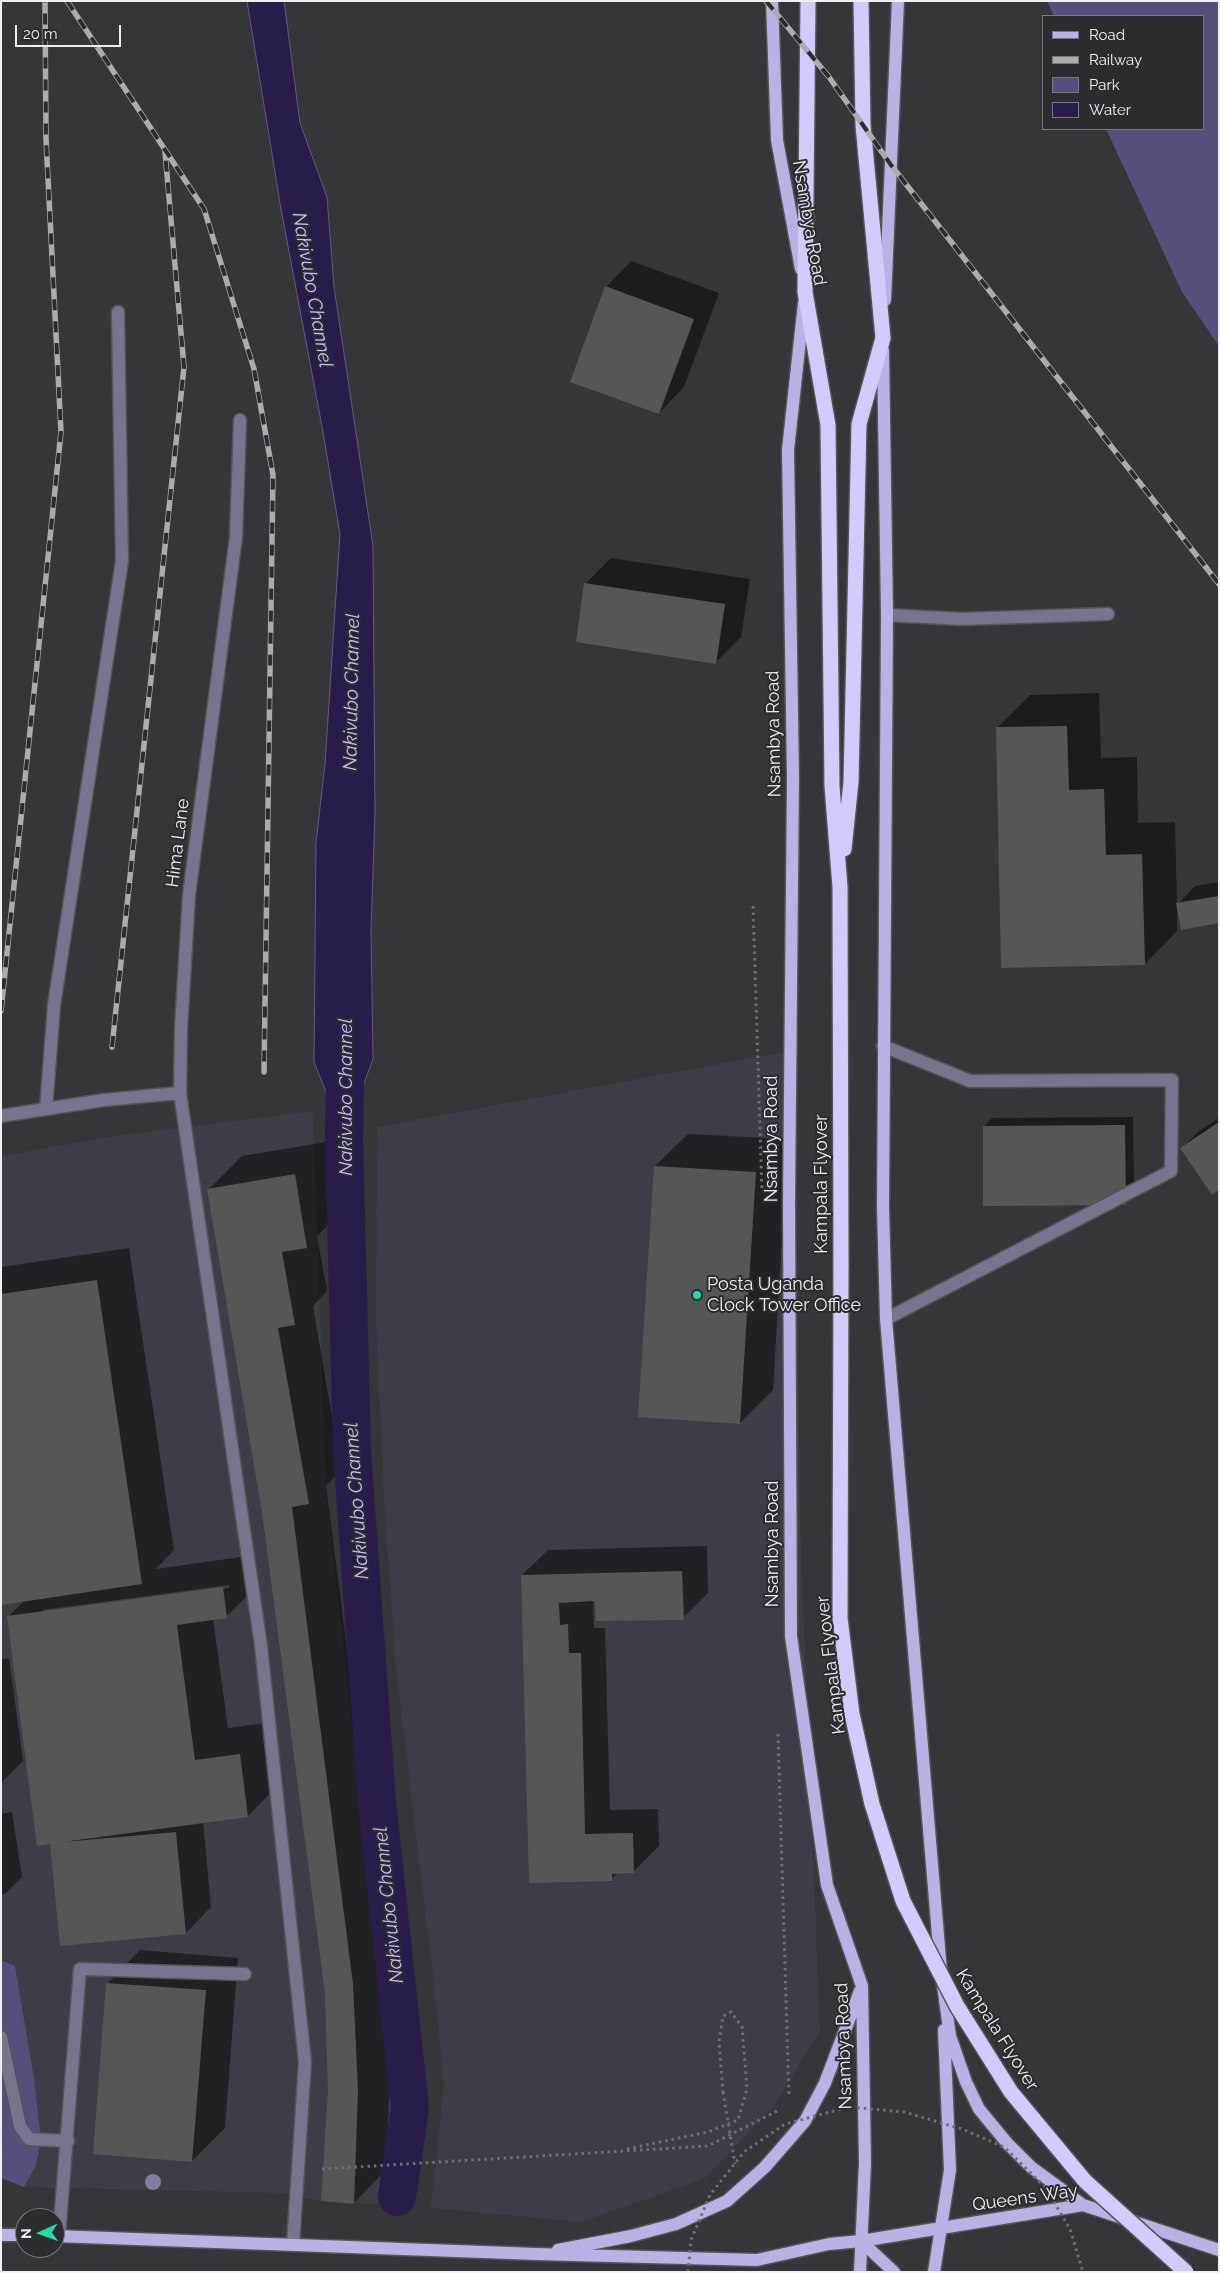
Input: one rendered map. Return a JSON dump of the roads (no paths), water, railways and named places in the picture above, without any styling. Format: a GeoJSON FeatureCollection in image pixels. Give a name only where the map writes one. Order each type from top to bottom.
{"type":"FeatureCollection","features":[{"type":"Feature","properties":{"kind":"highway"},"geometry":{"type":"LineString","coordinates":[[808,1],[805,292],[828,425],[832,786],[840,887]]}},
{"type":"Feature","properties":{"kind":"highway"},"geometry":{"type":"LineString","coordinates":[[840,887],[851,782],[859,424],[883,338],[863,125],[861,1]]}},
{"type":"Feature","properties":{"kind":"highway","name":"Kampala Flyover"},"geometry":{"type":"LineString","coordinates":[[840,887],[840,1618],[852,1714],[872,1804],[903,1900],[957,2006],[1011,2092],[1085,2181],[1186,2272]]}},
{"type":"Feature","properties":{"kind":"main road","name":"Nsambya Road"},"geometry":{"type":"LineString","coordinates":[[772,1],[777,140],[805,292],[788,450],[793,778],[789,1201],[791,1636],[827,1885],[862,1986],[865,2163],[860,2272]]}},
{"type":"Feature","properties":{"kind":"main road"},"geometry":{"type":"LineString","coordinates":[[898,1],[883,338],[887,615],[883,1207],[886,1319],[942,1983],[950,2170],[934,2272]]}},
{"type":"Feature","properties":{"kind":"main road"},"geometry":{"type":"LineString","coordinates":[[942,1983],[950,2036],[966,2082],[979,2109],[1031,2167],[1083,2205]]}},
{"type":"Feature","properties":{"kind":"main road"},"geometry":{"type":"LineString","coordinates":[[65,2236],[536,2254],[631,2236],[676,2224],[727,2201],[765,2167],[805,2121],[825,2084],[862,1986]]}},
{"type":"Feature","properties":{"kind":"main road","name":"Queens Way"},"geometry":{"type":"LineString","coordinates":[[536,2254],[757,2260],[829,2244],[861,2241],[1083,2205],[1219,2250]]}},
{"type":"Feature","properties":{"kind":"main road"},"geometry":{"type":"LineString","coordinates":[[1,2234],[15,2235]]}},
{"type":"Feature","properties":{"kind":"main road"},"geometry":{"type":"LineString","coordinates":[[861,2241],[894,2272]]}},
{"type":"Feature","properties":{"kind":"lane"},"geometry":{"type":"LineString","coordinates":[[46,1110],[54,1005],[122,561],[118,312]]}},
{"type":"Feature","properties":{"kind":"lane","name":"Hima Lane"},"geometry":{"type":"LineString","coordinates":[[240,420],[236,537],[189,895],[181,1029],[180,1093],[261,1646],[305,2062],[293,2245]]}},
{"type":"Feature","properties":{"kind":"lane"},"geometry":{"type":"LineString","coordinates":[[887,615],[962,619],[1108,614]]}},
{"type":"Feature","properties":{"kind":"lane"},"geometry":{"type":"LineString","coordinates":[[884,1046],[970,1081],[1172,1080],[1171,1172],[886,1319]]}},
{"type":"Feature","properties":{"kind":"lane"},"geometry":{"type":"LineString","coordinates":[[1,1116],[104,1100],[180,1093]]}},
{"type":"Feature","properties":{"kind":"lane"},"geometry":{"type":"LineString","coordinates":[[60,2208],[68,2141],[80,1969],[245,1974]]}},
{"type":"Feature","properties":{"kind":"lane"},"geometry":{"type":"LineString","coordinates":[[1,2037],[12,2096],[20,2126],[30,2139],[68,2141]]}},
{"type":"Feature","properties":{"kind":"water"},"geometry":{"type":"Polygon","coordinates":[[[247,1],[284,1],[300,123],[327,197],[334,287],[373,546],[375,813],[371,930],[373,1059],[344,1137],[314,1062],[316,843],[325,764],[340,534],[281,209],[247,1]]]}},
{"type":"Feature","properties":{"kind":"waterway","name":"Nakivubo Channel"},"geometry":{"type":"LineString","coordinates":[[345,1086],[344,1137],[352,1451],[377,1802],[410,2108],[397,2197]]}},
{"type":"Feature","properties":{"kind":"railway"},"geometry":{"type":"LineString","coordinates":[[1,1011],[61,432],[46,139],[45,1]]}},
{"type":"Feature","properties":{"kind":"railway"},"geometry":{"type":"LineString","coordinates":[[67,1],[204,209],[254,369],[273,475],[264,1072]]}},
{"type":"Feature","properties":{"kind":"railway"},"geometry":{"type":"LineString","coordinates":[[766,1],[829,77],[891,165],[1219,584]]}},
{"type":"Feature","properties":{"kind":"railway"},"geometry":{"type":"LineString","coordinates":[[112,1047],[184,367],[165,152]]}},
{"type":"Feature","properties":{"kind":"place","name":"Posta Uganda Clock Tower Office"},"geometry":{"type":"Point","coordinates":[697,1295]}}]}
